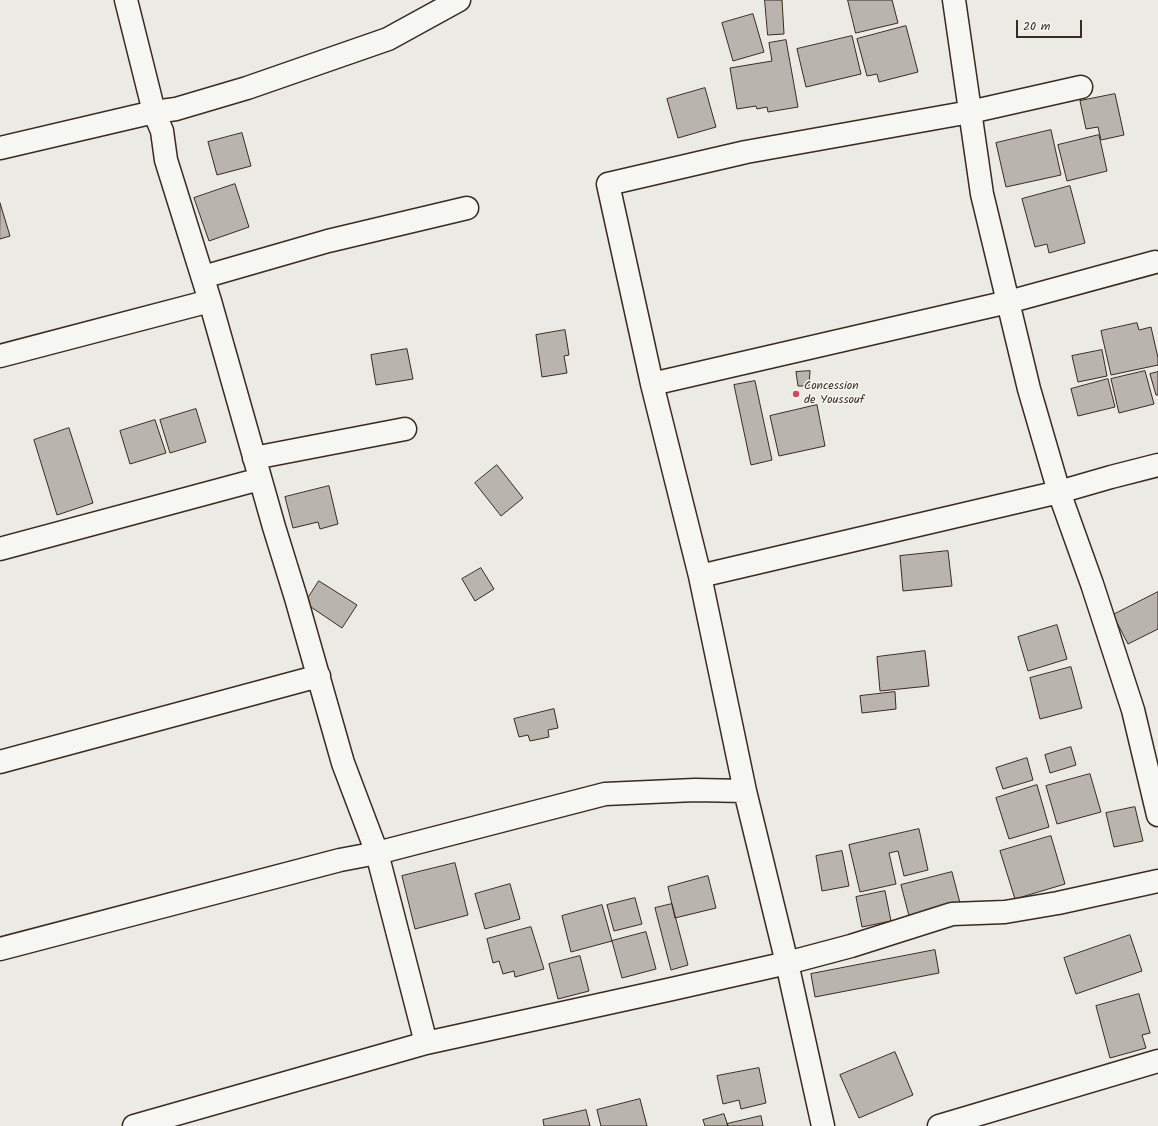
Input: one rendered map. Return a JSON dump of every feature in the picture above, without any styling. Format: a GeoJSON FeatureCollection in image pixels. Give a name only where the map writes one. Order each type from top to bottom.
{"type":"FeatureCollection","features":[{"type":"Feature","properties":{"kind":"street"},"geometry":{"type":"LineString","coordinates":[[126,0],[154,112],[162,132],[166,160],[203,277],[343,763],[376,853],[426,1044]]}},
{"type":"Feature","properties":{"kind":"street"},"geometry":{"type":"LineString","coordinates":[[0,148],[154,112],[176,109],[247,88],[388,39],[459,0]]}},
{"type":"Feature","properties":{"kind":"street"},"geometry":{"type":"LineString","coordinates":[[954,0],[982,194],[1029,389],[1059,492],[1092,584],[1133,710],[1158,815]]}},
{"type":"Feature","properties":{"kind":"street"},"geometry":{"type":"LineString","coordinates":[[823,1126],[787,963],[745,791],[700,576],[652,384],[608,184],[746,152],[970,112],[1080,87]]}},
{"type":"Feature","properties":{"kind":"street"},"geometry":{"type":"LineString","coordinates":[[203,277],[328,241],[467,208]]}},
{"type":"Feature","properties":{"kind":"street"},"geometry":{"type":"LineString","coordinates":[[652,384],[1008,302],[1155,262]]}},
{"type":"Feature","properties":{"kind":"street"},"geometry":{"type":"LineString","coordinates":[[0,356],[210,301]]}},
{"type":"Feature","properties":{"kind":"street"},"geometry":{"type":"LineString","coordinates":[[254,458],[405,429]]}},
{"type":"Feature","properties":{"kind":"street"},"geometry":{"type":"LineString","coordinates":[[700,576],[1059,492],[1158,465]]}},
{"type":"Feature","properties":{"kind":"street"},"geometry":{"type":"LineString","coordinates":[[0,549],[260,479]]}},
{"type":"Feature","properties":{"kind":"street"},"geometry":{"type":"LineString","coordinates":[[0,762],[319,676]]}},
{"type":"Feature","properties":{"kind":"street"},"geometry":{"type":"LineString","coordinates":[[0,949],[340,860],[376,853],[605,794],[695,790],[745,791]]}},
{"type":"Feature","properties":{"kind":"street"},"geometry":{"type":"LineString","coordinates":[[134,1126],[426,1044],[787,963],[852,946],[952,914],[1012,911],[1058,903],[1158,881]]}},
{"type":"Feature","properties":{"kind":"street"},"geometry":{"type":"LineString","coordinates":[[939,1126],[1158,1062]]}},
{"type":"Feature","properties":{"kind":"building"},"geometry":{"type":"Polygon","coordinates":[[[765,0],[782,0],[784,34],[768,35],[765,0]]]}},
{"type":"Feature","properties":{"kind":"building"},"geometry":{"type":"Polygon","coordinates":[[[848,0],[892,0],[898,23],[856,33],[848,0]]]}},
{"type":"Feature","properties":{"kind":"building"},"geometry":{"type":"Polygon","coordinates":[[[753,14],[764,52],[733,61],[722,23],[753,14]]]}},
{"type":"Feature","properties":{"kind":"building"},"geometry":{"type":"Polygon","coordinates":[[[906,26],[918,72],[879,82],[877,74],[867,76],[857,39],[906,26]]]}},
{"type":"Feature","properties":{"kind":"building"},"geometry":{"type":"Polygon","coordinates":[[[852,36],[861,74],[806,87],[797,49],[852,36]]]}},
{"type":"Feature","properties":{"kind":"building"},"geometry":{"type":"Polygon","coordinates":[[[786,40],[798,107],[768,112],[767,107],[757,109],[756,106],[737,109],[730,68],[772,61],[769,43],[786,40]]]}},
{"type":"Feature","properties":{"kind":"building"},"geometry":{"type":"Polygon","coordinates":[[[705,88],[716,127],[678,138],[667,99],[705,88]]]}},
{"type":"Feature","properties":{"kind":"building"},"geometry":{"type":"Polygon","coordinates":[[[1115,94],[1124,135],[1101,140],[1098,127],[1086,129],[1080,101],[1115,94]]]}},
{"type":"Feature","properties":{"kind":"building"},"geometry":{"type":"Polygon","coordinates":[[[1051,130],[1061,175],[1006,187],[996,143],[1051,130]]]}},
{"type":"Feature","properties":{"kind":"building"},"geometry":{"type":"Polygon","coordinates":[[[242,133],[251,166],[217,175],[208,142],[242,133]]]}},
{"type":"Feature","properties":{"kind":"building"},"geometry":{"type":"Polygon","coordinates":[[[1099,135],[1107,171],[1067,181],[1058,145],[1099,135]]]}},
{"type":"Feature","properties":{"kind":"building"},"geometry":{"type":"Polygon","coordinates":[[[235,184],[249,227],[209,241],[194,198],[235,184]]]}},
{"type":"Feature","properties":{"kind":"building"},"geometry":{"type":"Polygon","coordinates":[[[1070,186],[1085,243],[1049,253],[1047,244],[1035,247],[1022,199],[1070,186]]]}},
{"type":"Feature","properties":{"kind":"building"},"geometry":{"type":"Polygon","coordinates":[[[0,203],[10,236],[0,239],[0,203]]]}},
{"type":"Feature","properties":{"kind":"building"},"geometry":{"type":"Polygon","coordinates":[[[1137,323],[1139,330],[1151,327],[1158,358],[1158,365],[1111,375],[1101,331],[1137,323]]]}},
{"type":"Feature","properties":{"kind":"building"},"geometry":{"type":"Polygon","coordinates":[[[565,330],[569,355],[564,356],[567,373],[542,377],[536,335],[565,330]]]}},
{"type":"Feature","properties":{"kind":"building"},"geometry":{"type":"Polygon","coordinates":[[[407,349],[413,379],[376,385],[371,355],[407,349]]]}},
{"type":"Feature","properties":{"kind":"building"},"geometry":{"type":"Polygon","coordinates":[[[1102,350],[1107,376],[1078,382],[1072,356],[1102,350]]]}},
{"type":"Feature","properties":{"kind":"building"},"geometry":{"type":"Polygon","coordinates":[[[810,371],[809,386],[798,386],[796,372],[810,371]]]}},
{"type":"Feature","properties":{"kind":"building"},"geometry":{"type":"Polygon","coordinates":[[[1145,371],[1154,404],[1119,413],[1111,379],[1145,371]]]}},
{"type":"Feature","properties":{"kind":"building"},"geometry":{"type":"Polygon","coordinates":[[[1158,372],[1158,395],[1156,395],[1150,374],[1158,372]]]}},
{"type":"Feature","properties":{"kind":"building"},"geometry":{"type":"Polygon","coordinates":[[[1108,379],[1115,407],[1078,416],[1071,389],[1108,379]]]}},
{"type":"Feature","properties":{"kind":"building"},"geometry":{"type":"Polygon","coordinates":[[[755,381],[772,460],[751,465],[734,385],[755,381]]]}},
{"type":"Feature","properties":{"kind":"building"},"geometry":{"type":"Polygon","coordinates":[[[817,405],[825,446],[779,456],[770,416],[817,405]]]}},
{"type":"Feature","properties":{"kind":"building"},"geometry":{"type":"Polygon","coordinates":[[[196,409],[206,442],[170,453],[160,420],[196,409]]]}},
{"type":"Feature","properties":{"kind":"building"},"geometry":{"type":"Polygon","coordinates":[[[155,420],[166,453],[130,464],[120,431],[155,420]]]}},
{"type":"Feature","properties":{"kind":"building"},"geometry":{"type":"Polygon","coordinates":[[[69,428],[93,503],[57,515],[34,440],[69,428]]]}},
{"type":"Feature","properties":{"kind":"building"},"geometry":{"type":"Polygon","coordinates":[[[497,465],[523,498],[501,516],[475,483],[497,465]]]}},
{"type":"Feature","properties":{"kind":"building"},"geometry":{"type":"Polygon","coordinates":[[[329,486],[338,524],[320,529],[318,522],[293,528],[285,497],[329,486]]]}},
{"type":"Feature","properties":{"kind":"building"},"geometry":{"type":"Polygon","coordinates":[[[948,551],[952,586],[903,591],[900,556],[948,551]]]}},
{"type":"Feature","properties":{"kind":"building"},"geometry":{"type":"Polygon","coordinates":[[[481,568],[494,589],[475,601],[462,579],[481,568]]]}},
{"type":"Feature","properties":{"kind":"building"},"geometry":{"type":"Polygon","coordinates":[[[319,581],[357,605],[342,628],[305,603],[319,581]]]}},
{"type":"Feature","properties":{"kind":"building"},"geometry":{"type":"Polygon","coordinates":[[[1158,592],[1158,629],[1128,644],[1113,615],[1158,592]]]}},
{"type":"Feature","properties":{"kind":"building"},"geometry":{"type":"Polygon","coordinates":[[[1057,625],[1067,659],[1028,671],[1018,637],[1057,625]]]}},
{"type":"Feature","properties":{"kind":"building"},"geometry":{"type":"Polygon","coordinates":[[[925,651],[929,686],[880,691],[877,657],[925,651]]]}},
{"type":"Feature","properties":{"kind":"building"},"geometry":{"type":"Polygon","coordinates":[[[1071,667],[1082,708],[1040,719],[1030,678],[1071,667]]]}},
{"type":"Feature","properties":{"kind":"building"},"geometry":{"type":"Polygon","coordinates":[[[895,692],[896,709],[862,713],[860,696],[895,692]]]}},
{"type":"Feature","properties":{"kind":"building"},"geometry":{"type":"Polygon","coordinates":[[[554,709],[558,728],[548,730],[549,737],[530,741],[528,735],[519,737],[514,719],[554,709]]]}},
{"type":"Feature","properties":{"kind":"building"},"geometry":{"type":"Polygon","coordinates":[[[1071,747],[1076,765],[1050,773],[1045,755],[1071,747]]]}},
{"type":"Feature","properties":{"kind":"building"},"geometry":{"type":"Polygon","coordinates":[[[1027,758],[1033,780],[1003,789],[996,768],[1027,758]]]}},
{"type":"Feature","properties":{"kind":"building"},"geometry":{"type":"Polygon","coordinates":[[[1090,774],[1101,812],[1057,824],[1046,786],[1090,774]]]}},
{"type":"Feature","properties":{"kind":"building"},"geometry":{"type":"Polygon","coordinates":[[[1037,785],[1049,827],[1009,839],[996,798],[1037,785]]]}},
{"type":"Feature","properties":{"kind":"building"},"geometry":{"type":"Polygon","coordinates":[[[1135,807],[1143,841],[1114,847],[1106,813],[1135,807]]]}},
{"type":"Feature","properties":{"kind":"building"},"geometry":{"type":"Polygon","coordinates":[[[919,829],[928,870],[904,876],[898,851],[889,853],[896,884],[860,892],[849,845],[919,829]]]}},
{"type":"Feature","properties":{"kind":"building"},"geometry":{"type":"Polygon","coordinates":[[[1051,836],[1065,884],[1015,899],[1000,851],[1051,836]]]}},
{"type":"Feature","properties":{"kind":"building"},"geometry":{"type":"Polygon","coordinates":[[[842,851],[849,886],[822,891],[816,856],[842,851]]]}},
{"type":"Feature","properties":{"kind":"building"},"geometry":{"type":"Polygon","coordinates":[[[455,863],[468,915],[415,929],[402,876],[455,863]]]}},
{"type":"Feature","properties":{"kind":"building"},"geometry":{"type":"Polygon","coordinates":[[[952,872],[960,903],[909,916],[901,885],[952,872]]]}},
{"type":"Feature","properties":{"kind":"building"},"geometry":{"type":"Polygon","coordinates":[[[708,876],[716,908],[675,918],[668,887],[708,876]]]}},
{"type":"Feature","properties":{"kind":"building"},"geometry":{"type":"Polygon","coordinates":[[[510,884],[520,919],[485,929],[475,894],[510,884]]]}},
{"type":"Feature","properties":{"kind":"building"},"geometry":{"type":"Polygon","coordinates":[[[885,891],[891,921],[862,927],[856,897],[885,891]]]}},
{"type":"Feature","properties":{"kind":"building"},"geometry":{"type":"Polygon","coordinates":[[[635,898],[642,924],[614,931],[607,905],[635,898]]]}},
{"type":"Feature","properties":{"kind":"building"},"geometry":{"type":"Polygon","coordinates":[[[672,904],[688,965],[671,970],[655,908],[672,904]]]}},
{"type":"Feature","properties":{"kind":"building"},"geometry":{"type":"Polygon","coordinates":[[[602,905],[612,941],[571,952],[562,916],[602,905]]]}},
{"type":"Feature","properties":{"kind":"building"},"geometry":{"type":"Polygon","coordinates":[[[531,927],[544,969],[515,977],[514,971],[503,974],[499,961],[493,963],[487,939],[531,927]]]}},
{"type":"Feature","properties":{"kind":"building"},"geometry":{"type":"Polygon","coordinates":[[[646,932],[656,969],[622,978],[612,941],[646,932]]]}},
{"type":"Feature","properties":{"kind":"building"},"geometry":{"type":"Polygon","coordinates":[[[1130,935],[1142,971],[1076,994],[1064,958],[1130,935]]]}},
{"type":"Feature","properties":{"kind":"building"},"geometry":{"type":"Polygon","coordinates":[[[935,950],[939,973],[815,997],[811,974],[935,950]]]}},
{"type":"Feature","properties":{"kind":"building"},"geometry":{"type":"Polygon","coordinates":[[[580,956],[589,991],[558,999],[549,964],[580,956]]]}},
{"type":"Feature","properties":{"kind":"building"},"geometry":{"type":"Polygon","coordinates":[[[1139,994],[1150,1033],[1142,1035],[1146,1048],[1110,1058],[1096,1006],[1139,994]]]}},
{"type":"Feature","properties":{"kind":"building"},"geometry":{"type":"Polygon","coordinates":[[[895,1052],[913,1095],[859,1118],[840,1075],[895,1052]]]}},
{"type":"Feature","properties":{"kind":"building"},"geometry":{"type":"Polygon","coordinates":[[[759,1068],[766,1103],[741,1109],[739,1100],[723,1104],[717,1076],[759,1068]]]}},
{"type":"Feature","properties":{"kind":"building"},"geometry":{"type":"Polygon","coordinates":[[[640,1099],[647,1126],[601,1126],[597,1110],[640,1099]]]}},
{"type":"Feature","properties":{"kind":"building"},"geometry":{"type":"Polygon","coordinates":[[[586,1110],[590,1126],[544,1126],[543,1120],[586,1110]]]}},
{"type":"Feature","properties":{"kind":"building"},"geometry":{"type":"Polygon","coordinates":[[[724,1114],[728,1126],[705,1126],[703,1120],[724,1114]]]}},
{"type":"Feature","properties":{"kind":"building"},"geometry":{"type":"Polygon","coordinates":[[[761,1116],[763,1126],[728,1126],[727,1124],[761,1116]]]}},
{"type":"Feature","properties":{"kind":"place","name":"Concession de Youssouf"},"geometry":{"type":"Point","coordinates":[796,394]}}]}
